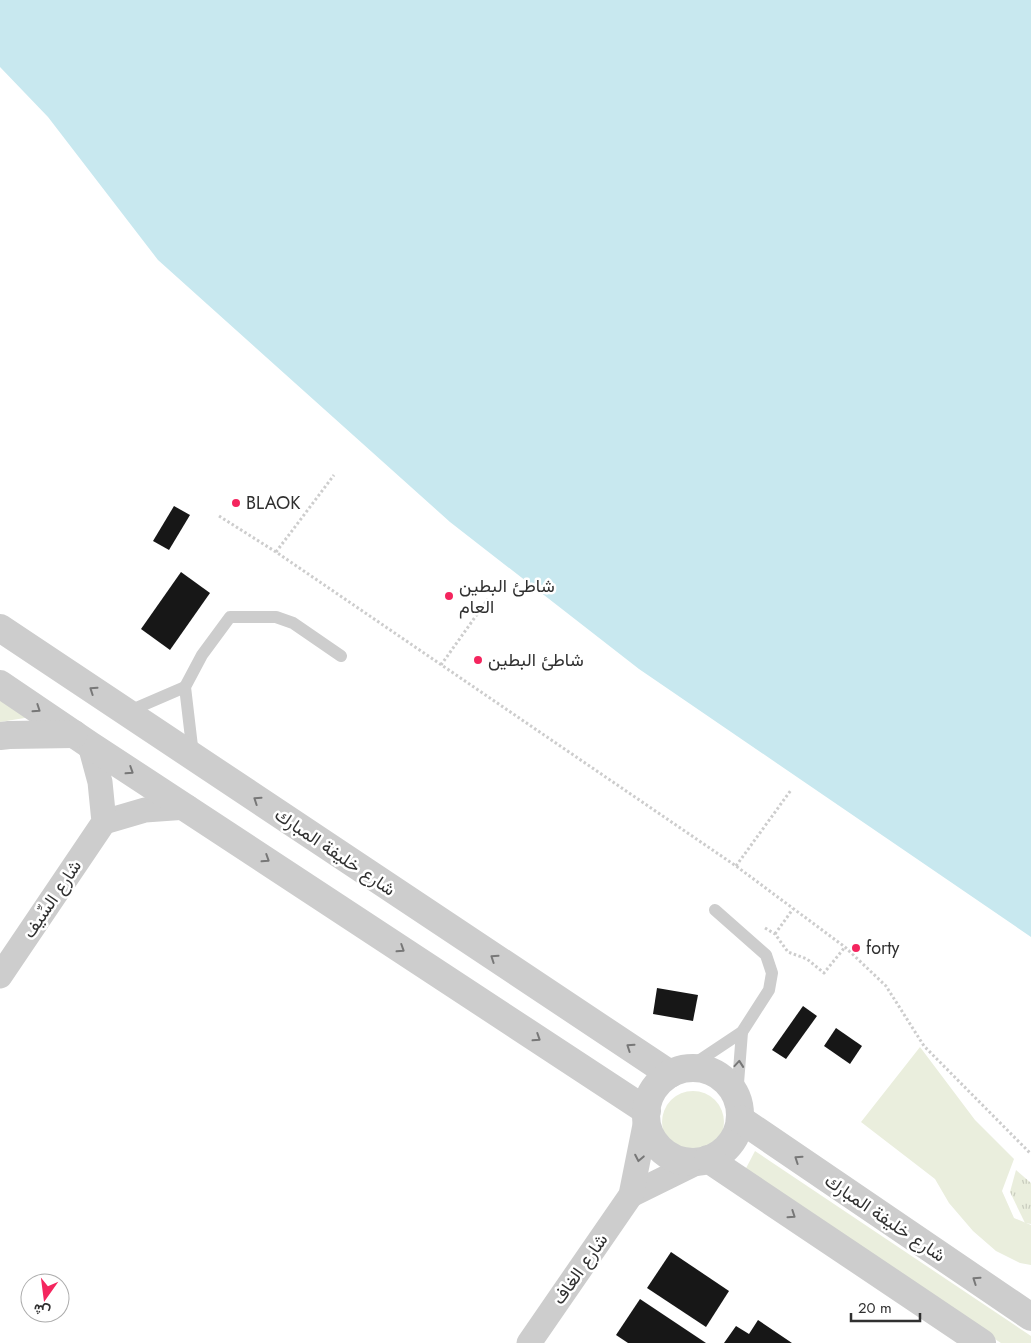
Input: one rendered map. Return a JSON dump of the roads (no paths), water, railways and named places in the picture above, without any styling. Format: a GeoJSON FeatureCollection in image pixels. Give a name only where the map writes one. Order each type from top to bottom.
{"type":"FeatureCollection","features":[{"type":"Feature","properties":{"kind":"street","name":"شارع خليفة المبارك"},"geometry":{"type":"LineString","coordinates":[[0,628],[193,758],[679,1071]]}},
{"type":"Feature","properties":{"kind":"street"},"geometry":{"type":"LineString","coordinates":[[0,684],[646,1116]]}},
{"type":"Feature","properties":{"kind":"street"},"geometry":{"type":"LineString","coordinates":[[0,736],[82,740]]}},
{"type":"Feature","properties":{"kind":"street"},"geometry":{"type":"LineString","coordinates":[[82,740],[100,782],[104,822],[145,810],[187,808]]}},
{"type":"Feature","properties":{"kind":"street","name":"شارع السِّيف"},"geometry":{"type":"LineString","coordinates":[[0,976],[104,822]]}},
{"type":"Feature","properties":{"kind":"street"},"geometry":{"type":"LineString","coordinates":[[703,1069],[717,1074],[728,1083],[738,1108],[740,1125],[734,1138],[725,1150],[703,1160],[683,1161],[669,1155],[658,1146],[650,1134],[646,1116],[647,1105],[652,1091],[662,1080],[679,1071],[703,1069]]}},
{"type":"Feature","properties":{"kind":"street","name":"شارع خليفة المبارك"},"geometry":{"type":"LineString","coordinates":[[738,1108],[1031,1317]]}},
{"type":"Feature","properties":{"kind":"street","name":"شارع الغاف"},"geometry":{"type":"LineString","coordinates":[[533,1342],[631,1196],[646,1116]]}},
{"type":"Feature","properties":{"kind":"street"},"geometry":{"type":"LineString","coordinates":[[703,1160],[982,1343]]}},
{"type":"Feature","properties":{"kind":"street","name":"شارع الغاف"},"geometry":{"type":"LineString","coordinates":[[631,1196],[703,1160]]}},
{"type":"Feature","properties":{"kind":"lane"},"geometry":{"type":"LineString","coordinates":[[193,758],[184,687],[202,655],[230,617],[276,617],[292,623],[341,656]]}},
{"type":"Feature","properties":{"kind":"lane"},"geometry":{"type":"LineString","coordinates":[[126,712],[184,687]]}},
{"type":"Feature","properties":{"kind":"lane"},"geometry":{"type":"LineString","coordinates":[[679,1071],[742,1032],[769,990],[772,973],[766,955],[715,910]]}},
{"type":"Feature","properties":{"kind":"lane"},"geometry":{"type":"LineString","coordinates":[[738,1108],[742,1032]]}},
{"type":"Feature","properties":{"kind":"water"},"geometry":{"type":"Polygon","coordinates":[[[0,0],[1031,0],[1031,937],[639,669],[450,522],[158,260],[48,117],[0,67],[0,0]]]}},
{"type":"Feature","properties":{"kind":"place","name":"BLAOK"},"geometry":{"type":"Point","coordinates":[236,503]}},
{"type":"Feature","properties":{"kind":"place","name":"شاطئ البطين العام"},"geometry":{"type":"Point","coordinates":[449,596]}},
{"type":"Feature","properties":{"kind":"place","name":"شاطئ البطين"},"geometry":{"type":"Point","coordinates":[478,660]}},
{"type":"Feature","properties":{"kind":"place","name":"forty"},"geometry":{"type":"Point","coordinates":[856,948]}}]}
